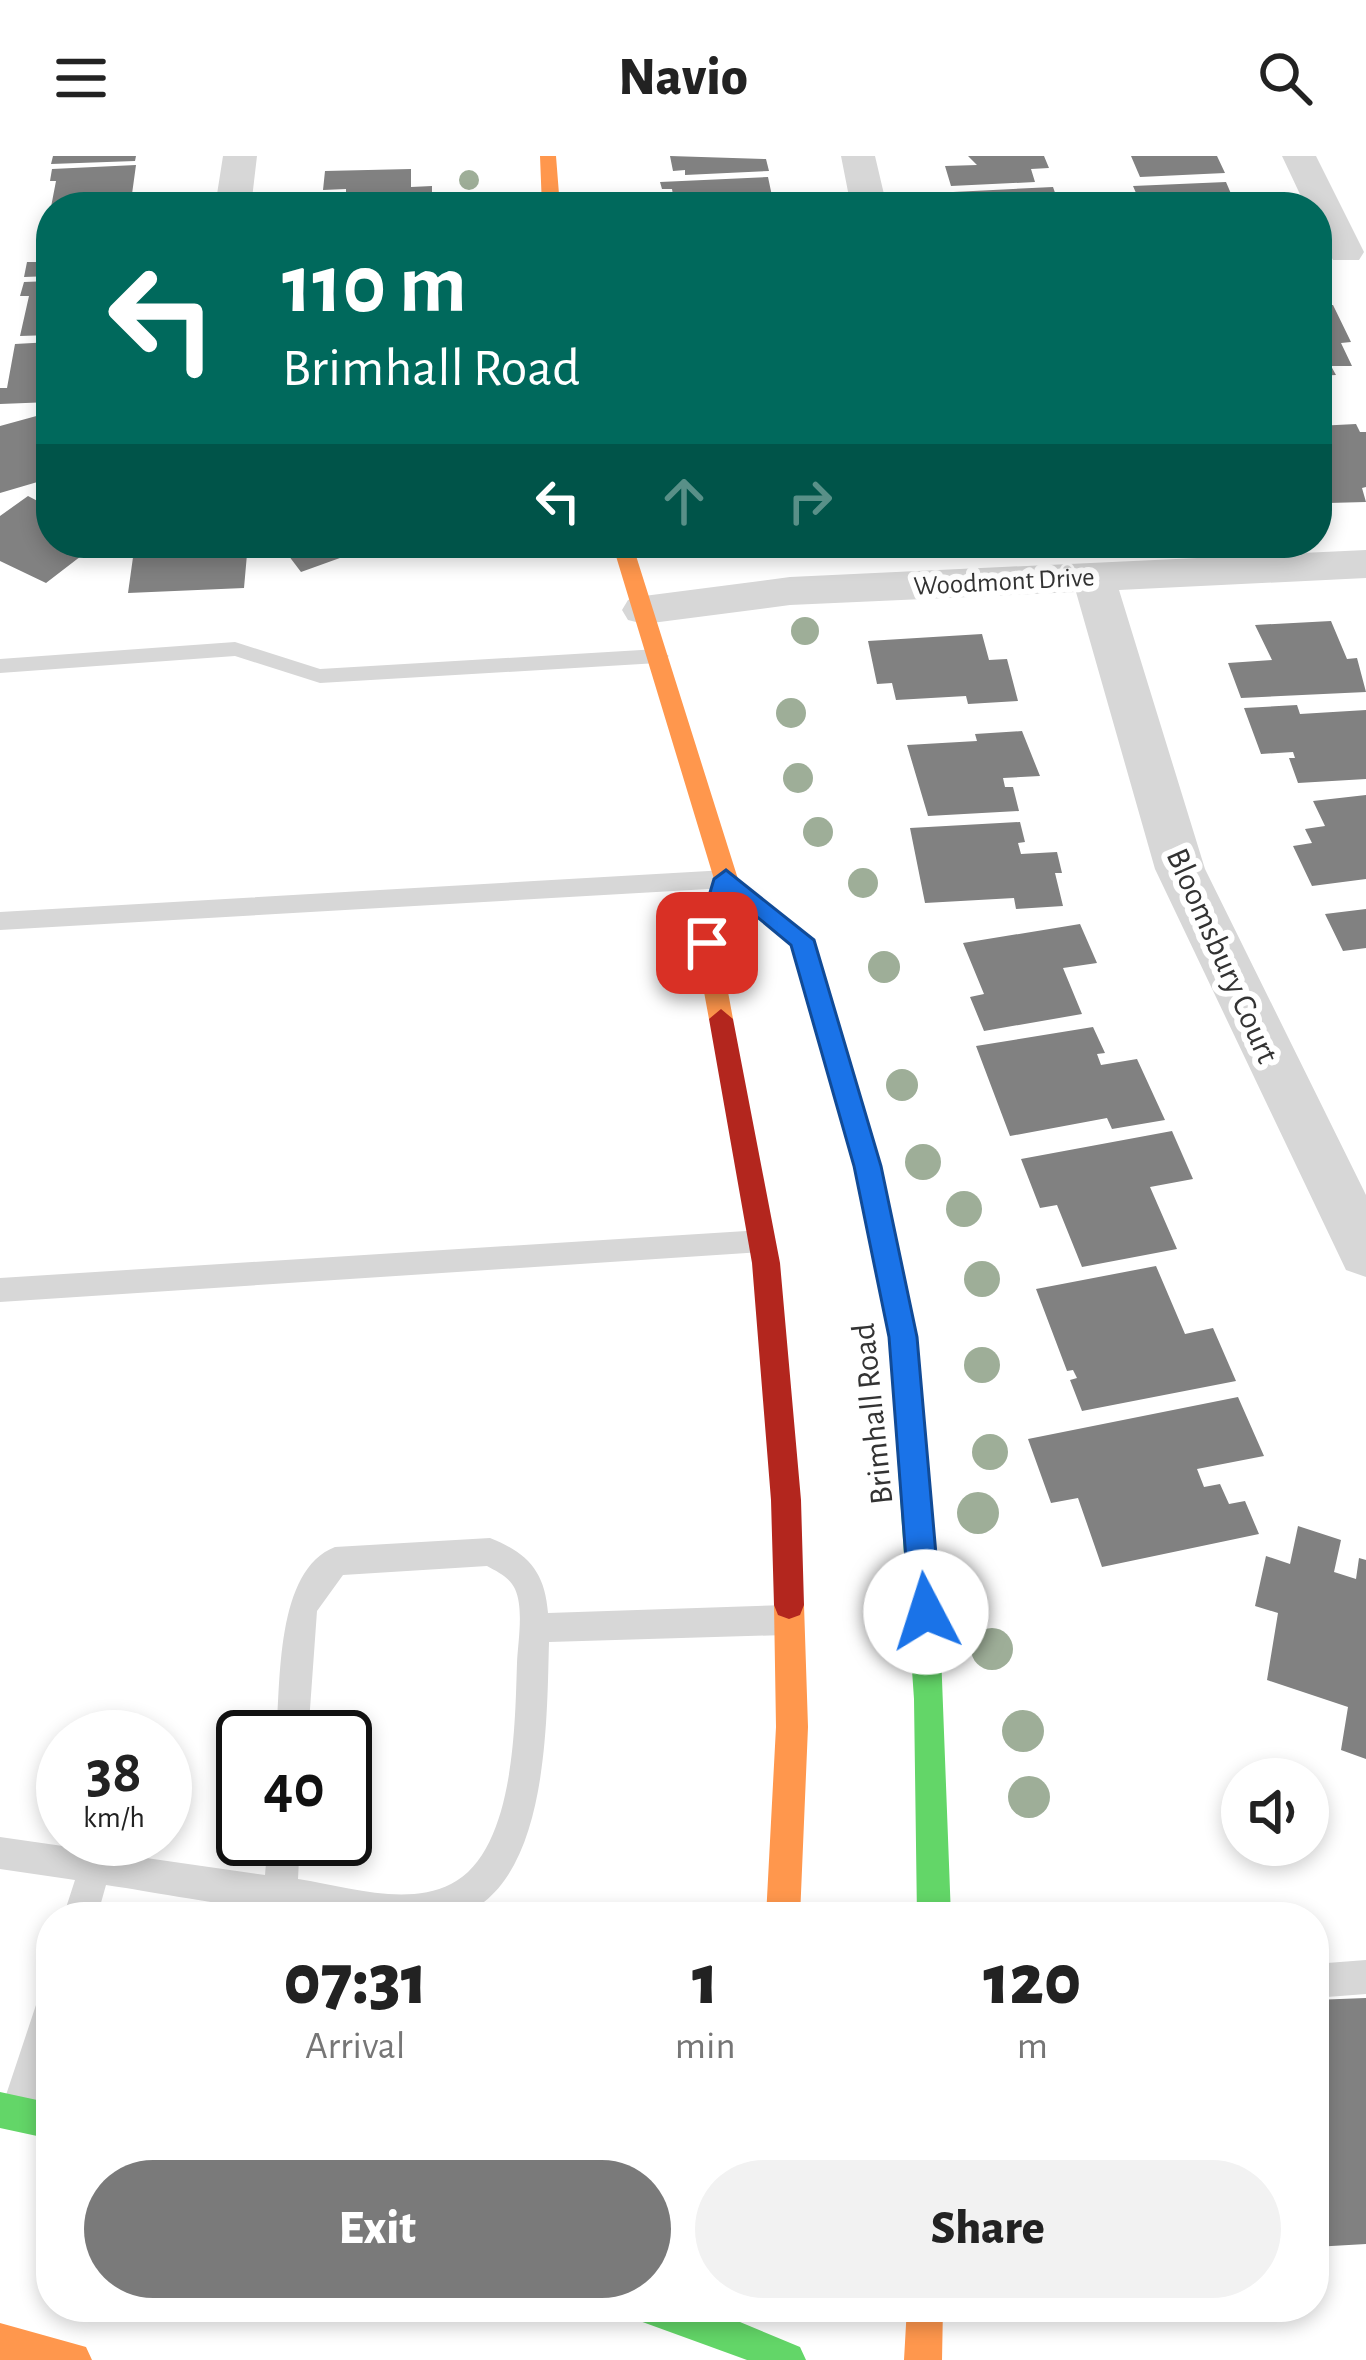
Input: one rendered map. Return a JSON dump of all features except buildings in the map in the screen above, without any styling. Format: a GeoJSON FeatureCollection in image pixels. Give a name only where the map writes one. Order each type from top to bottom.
{"type":"FeatureCollection","features":[{"type":"Feature","properties":{"kind":"street"},"geometry":{"type":"LineString","coordinates":[[235,192],[240,156]]}},
{"type":"Feature","properties":{"kind":"street"},"geometry":{"type":"LineString","coordinates":[[548,156],[550,192]]}},
{"type":"Feature","properties":{"kind":"street"},"geometry":{"type":"LineString","coordinates":[[858,156],[866,192]]}},
{"type":"Feature","properties":{"kind":"street"},"geometry":{"type":"LineString","coordinates":[[1299,156],[1316,192]]}},
{"type":"Feature","properties":{"kind":"street"},"geometry":{"type":"LineString","coordinates":[[627,558],[726,879],[707,943],[763,1241],[786,1500],[792,1727],[784,1902]]}},
{"type":"Feature","properties":{"kind":"street","name":"Woodmont Drive"},"geometry":{"type":"LineString","coordinates":[[644,610],[790,590],[1366,564]]}},
{"type":"Feature","properties":{"kind":"street","name":"Bloomsbury Court"},"geometry":{"type":"LineString","coordinates":[[1093,576],[1180,869],[1366,1253]]}},
{"type":"Feature","properties":{"kind":"street","name":"Brimhall Road"},"geometry":{"type":"LineString","coordinates":[[726,879],[802,940],[862,1146],[903,1337],[926,1612],[935,1796],[934,1902]]}},
{"type":"Feature","properties":{"kind":"street"},"geometry":{"type":"LineString","coordinates":[[683,2322],[746,2350],[787,2360]]}},
{"type":"Feature","properties":{"kind":"street"},"geometry":{"type":"LineString","coordinates":[[922,2360],[925,2322]]}},
{"type":"Feature","properties":{"kind":"street"},"geometry":{"type":"LineString","coordinates":[[0,2342],[73,2360]]}},
{"type":"Feature","properties":{"kind":"lane"},"geometry":{"type":"LineString","coordinates":[[0,666],[235,649],[259,652],[302,674],[320,676],[658,656]]}},
{"type":"Feature","properties":{"kind":"lane"},"geometry":{"type":"LineString","coordinates":[[0,921],[726,879]]}},
{"type":"Feature","properties":{"kind":"lane"},"geometry":{"type":"LineString","coordinates":[[0,1290],[763,1241]]}},
{"type":"Feature","properties":{"kind":"lane"},"geometry":{"type":"LineString","coordinates":[[294,1710],[302,1606],[335,1561],[490,1552],[515,1566],[531,1587],[534,1628],[520,1789],[498,1864],[472,1891],[444,1902]]}},
{"type":"Feature","properties":{"kind":"lane"},"geometry":{"type":"LineString","coordinates":[[534,1628],[790,1619]]}},
{"type":"Feature","properties":{"kind":"lane"},"geometry":{"type":"LineString","coordinates":[[0,1853],[36,1857]]}},
{"type":"Feature","properties":{"kind":"lane"},"geometry":{"type":"LineString","coordinates":[[85,1902],[96,1866]]}},
{"type":"Feature","properties":{"kind":"lane"},"geometry":{"type":"LineString","coordinates":[[109,1866],[333,1902]]}},
{"type":"Feature","properties":{"kind":"lane"},"geometry":{"type":"LineString","coordinates":[[280,1895],[282,1866]]}},
{"type":"Feature","properties":{"kind":"lane"},"geometry":{"type":"LineString","coordinates":[[1329,1980],[1366,1977]]}},
{"type":"Feature","properties":{"kind":"lane"},"geometry":{"type":"LineString","coordinates":[[23,2115],[36,2065]]}},
{"type":"Feature","properties":{"kind":"traffic: fast"},"geometry":{"type":"LineString","coordinates":[[896,1302],[903,1337],[925,1627],[934,1902]]}},
{"type":"Feature","properties":{"kind":"traffic: fast"},"geometry":{"type":"LineString","coordinates":[[0,2110],[36,2118]]}},
{"type":"Feature","properties":{"kind":"traffic: fast"},"geometry":{"type":"LineString","coordinates":[[694,2322],[787,2360]]}},
{"type":"Feature","properties":{"kind":"traffic: slow"},"geometry":{"type":"LineString","coordinates":[[548,156],[550,192]]}},
{"type":"Feature","properties":{"kind":"traffic: slow"},"geometry":{"type":"LineString","coordinates":[[627,558],[726,879],[707,943],[721,1019]]}},
{"type":"Feature","properties":{"kind":"traffic: slow"},"geometry":{"type":"LineString","coordinates":[[784,1902],[792,1727],[789,1605]]}},
{"type":"Feature","properties":{"kind":"traffic: slow"},"geometry":{"type":"LineString","coordinates":[[923,2360],[924,2322]]}},
{"type":"Feature","properties":{"kind":"traffic: slow"},"geometry":{"type":"LineString","coordinates":[[0,2342],[73,2360]]}},
{"type":"Feature","properties":{"kind":"traffic: jam"},"geometry":{"type":"LineString","coordinates":[[726,879],[802,940],[867,1166],[896,1302]]}},
{"type":"Feature","properties":{"kind":"traffic: jam"},"geometry":{"type":"LineString","coordinates":[[721,1019],[766,1263],[786,1500],[789,1605]]}},
{"type":"Feature","properties":{"kind":"route"},"geometry":{"type":"LineString","coordinates":[[707,943],[726,879],[802,940],[867,1166],[903,1337],[926,1612]]}}]}
